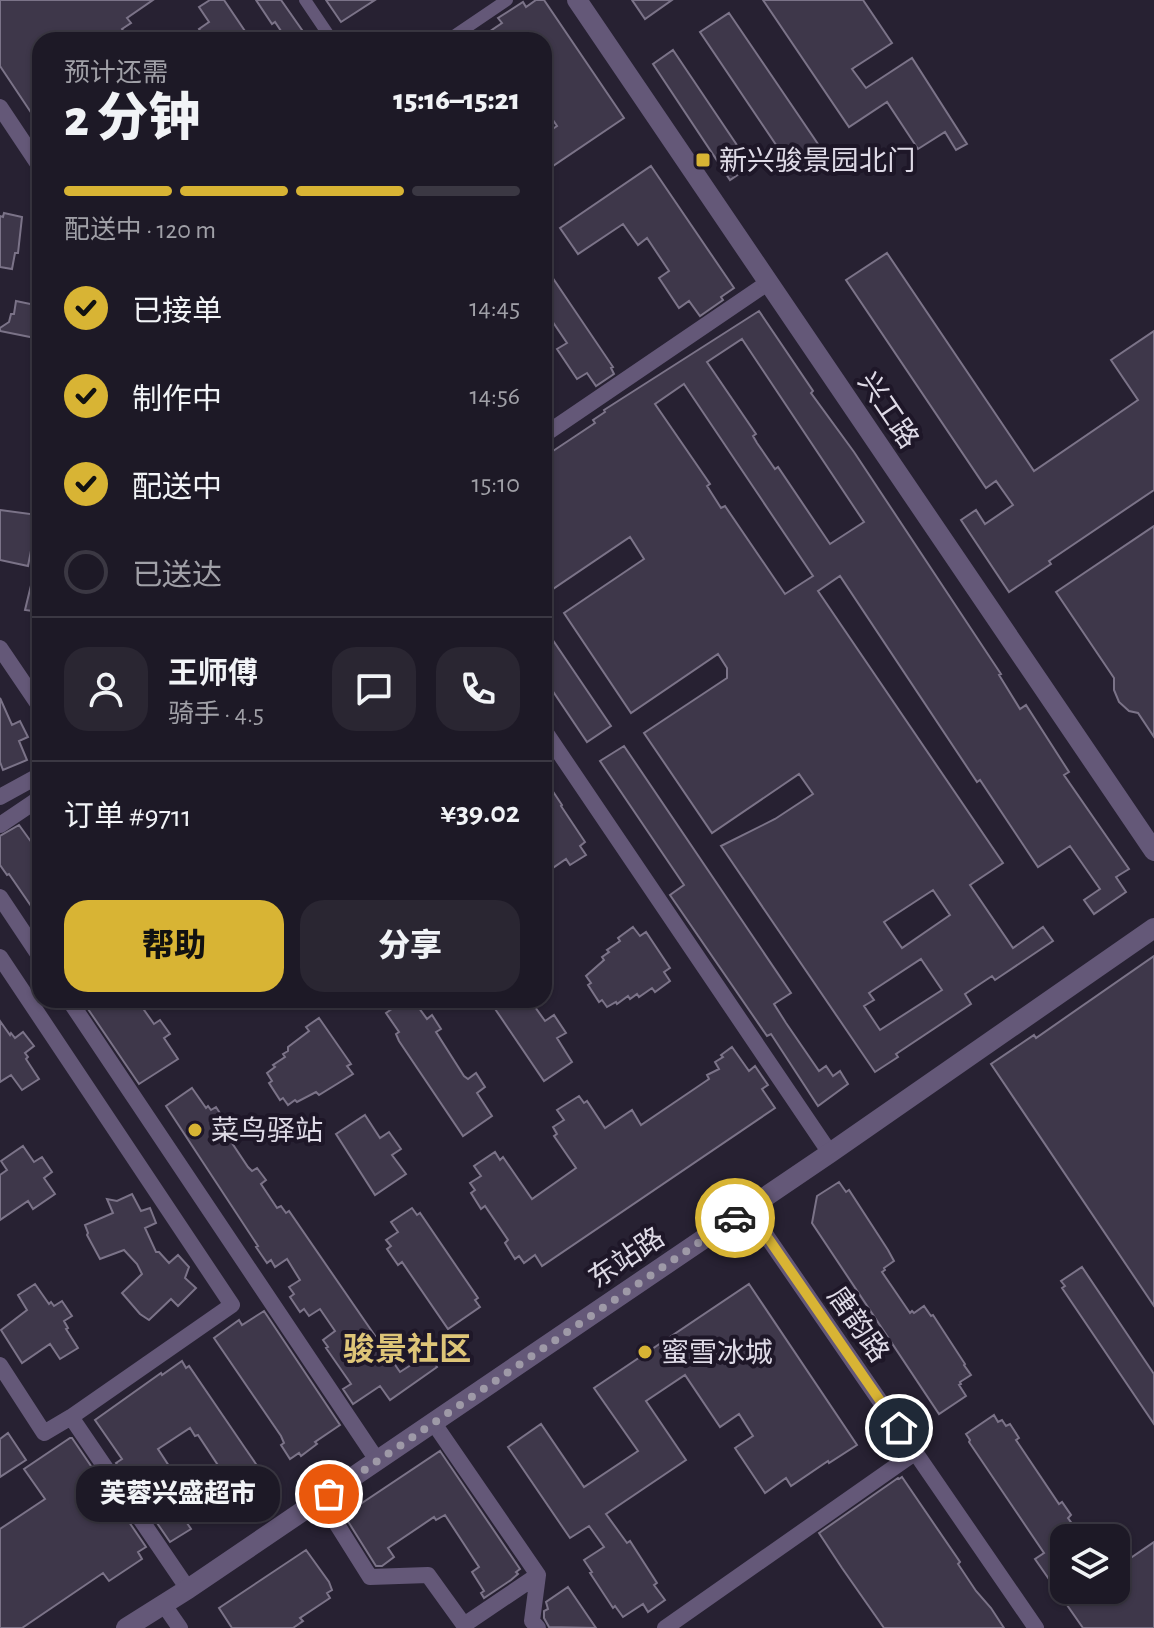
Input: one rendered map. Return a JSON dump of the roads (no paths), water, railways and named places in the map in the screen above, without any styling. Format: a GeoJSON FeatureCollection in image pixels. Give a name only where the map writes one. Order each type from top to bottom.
{"type":"FeatureCollection","features":[{"type":"Feature","properties":{"kind":"street"},"geometry":{"type":"LineString","coordinates":[[305,0],[327,32]]}},
{"type":"Feature","properties":{"kind":"street"},"geometry":{"type":"LineString","coordinates":[[460,32],[507,0]]}},
{"type":"Feature","properties":{"kind":"street","name":"兴工路"},"geometry":{"type":"LineString","coordinates":[[577,0],[1154,851]]}},
{"type":"Feature","properties":{"kind":"street"},"geometry":{"type":"LineString","coordinates":[[0,107],[32,155]]}},
{"type":"Feature","properties":{"kind":"street"},"geometry":{"type":"LineString","coordinates":[[552,430],[769,282]]}},
{"type":"Feature","properties":{"kind":"street"},"geometry":{"type":"LineString","coordinates":[[0,648],[32,695]]}},
{"type":"Feature","properties":{"kind":"street"},"geometry":{"type":"LineString","coordinates":[[552,742],[830,1153]]}},
{"type":"Feature","properties":{"kind":"street"},"geometry":{"type":"LineString","coordinates":[[0,797],[32,779]]}},
{"type":"Feature","properties":{"kind":"street"},"geometry":{"type":"LineString","coordinates":[[0,825],[32,803]]}},
{"type":"Feature","properties":{"kind":"street"},"geometry":{"type":"LineString","coordinates":[[0,897],[32,945]]}},
{"type":"Feature","properties":{"kind":"street","name":"东站路"},"geometry":{"type":"LineString","coordinates":[[126,1628],[748,1209],[1154,928]]}},
{"type":"Feature","properties":{"kind":"street"},"geometry":{"type":"LineString","coordinates":[[0,957],[32,1005]]}},
{"type":"Feature","properties":{"kind":"street"},"geometry":{"type":"LineString","coordinates":[[0,1365],[44,1433],[232,1305],[34,1008]]}},
{"type":"Feature","properties":{"kind":"street"},"geometry":{"type":"LineString","coordinates":[[74,1008],[377,1460]]}},
{"type":"Feature","properties":{"kind":"street","name":"唐韵路"},"geometry":{"type":"LineString","coordinates":[[748,1209],[1036,1628]]}},
{"type":"Feature","properties":{"kind":"street"},"geometry":{"type":"LineString","coordinates":[[71,1417],[188,1589]]}},
{"type":"Feature","properties":{"kind":"street"},"geometry":{"type":"LineString","coordinates":[[433,1422],[538,1575],[532,1621],[538,1628]]}},
{"type":"Feature","properties":{"kind":"street"},"geometry":{"type":"LineString","coordinates":[[665,1628],[916,1452]]}},
{"type":"Feature","properties":{"kind":"street"},"geometry":{"type":"LineString","coordinates":[[321,1499],[370,1577],[428,1575],[465,1627],[538,1575]]}},
{"type":"Feature","properties":{"kind":"street"},"geometry":{"type":"LineString","coordinates":[[164,1605],[180,1628]]}},
{"type":"Feature","properties":{"kind":"place","name":"新兴骏景园北门"},"geometry":{"type":"Point","coordinates":[703,160]}},
{"type":"Feature","properties":{"kind":"place","name":"菜鸟驿站"},"geometry":{"type":"Point","coordinates":[195,1130]}},
{"type":"Feature","properties":{"kind":"place","name":"蜜雪冰城"},"geometry":{"type":"Point","coordinates":[645,1352]}},
{"type":"Feature","properties":{"kind":"place","name":"芙蓉兴盛超市"},"geometry":{"type":"Point","coordinates":[329,1494]}},
{"type":"Feature","properties":{"kind":"district","name":"骏景社区"},"geometry":{"type":"Point","coordinates":[407,1349]}}]}
